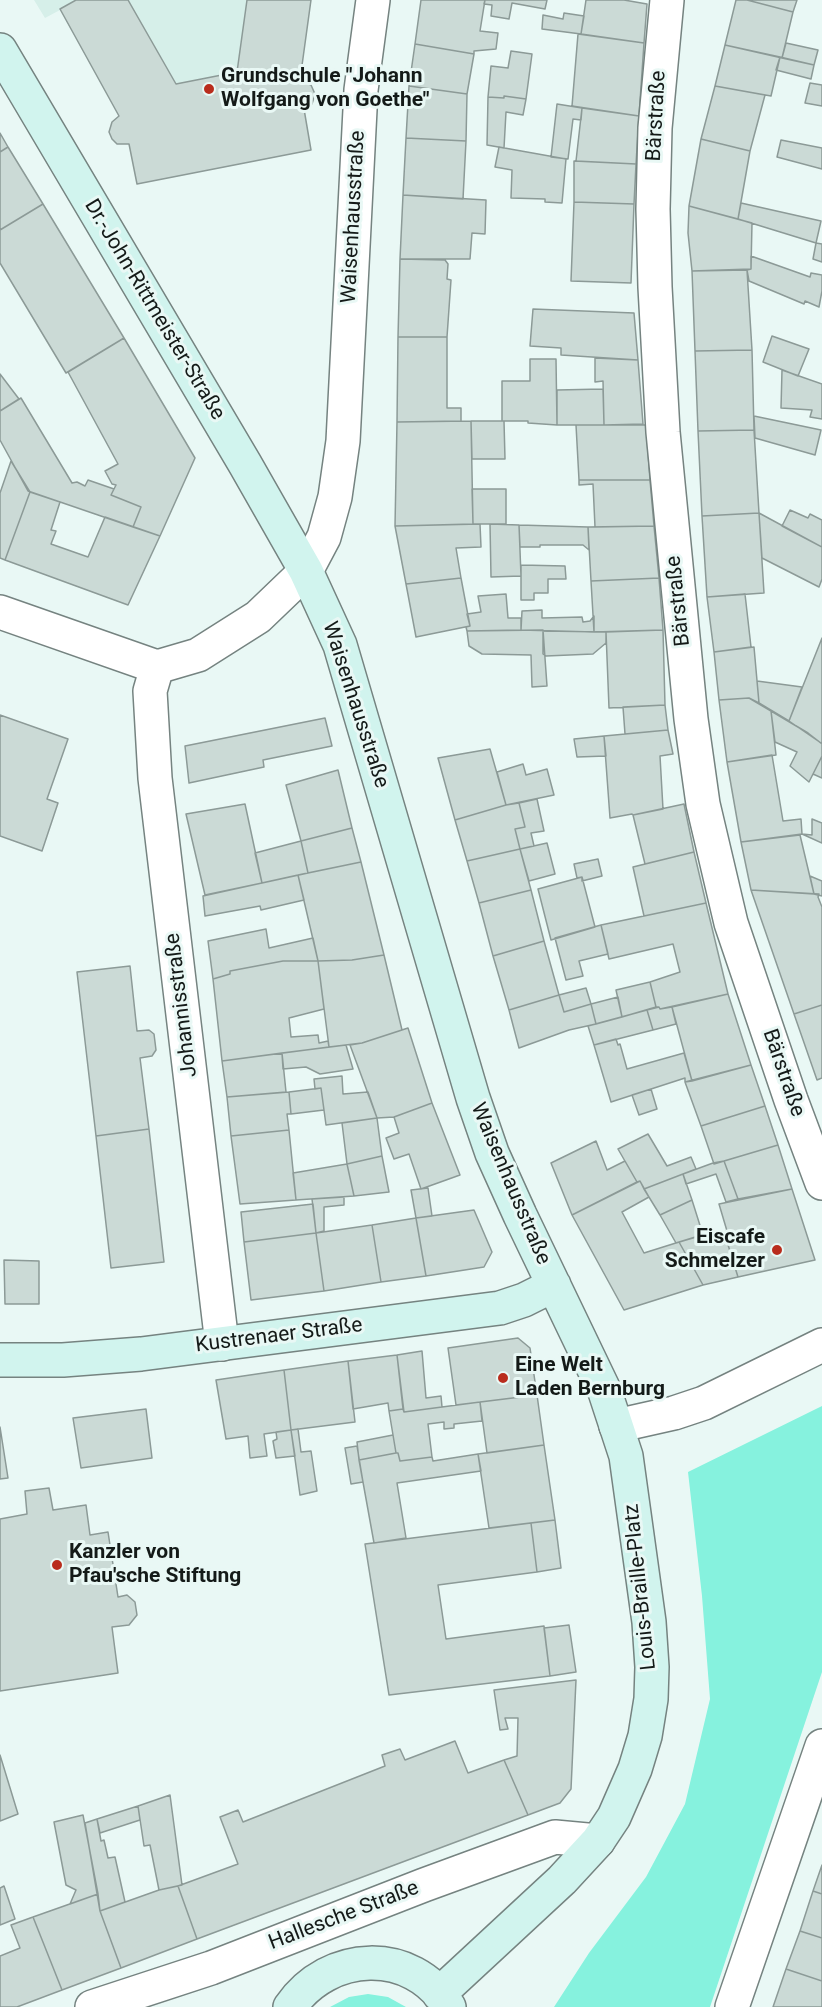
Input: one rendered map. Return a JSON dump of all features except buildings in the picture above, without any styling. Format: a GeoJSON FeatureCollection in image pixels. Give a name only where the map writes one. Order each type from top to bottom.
{"type":"FeatureCollection","features":[{"type":"Feature","properties":{"kind":"street","name":"Waisenhausstraße"},"geometry":{"type":"LineString","coordinates":[[373,0],[361,90],[343,441],[335,497],[324,537],[306,571],[340,645],[473,1098],[492,1153],[554,1285]]}},
{"type":"Feature","properties":{"kind":"street","name":"Bärstraße"},"geometry":{"type":"LineString","coordinates":[[667,0],[655,128],[653,209],[655,287],[663,432],[691,719],[703,804],[731,923],[791,1100],[822,1183]]}},
{"type":"Feature","properties":{"kind":"street","name":"Dr.-John-Rittmeister-Straße"},"geometry":{"type":"LineString","coordinates":[[0,50],[306,571]]}},
{"type":"Feature","properties":{"kind":"street"},"geometry":{"type":"LineString","coordinates":[[0,612],[157,667],[198,655],[258,617],[306,571]]}},
{"type":"Feature","properties":{"kind":"street","name":"Johannisstraße"},"geometry":{"type":"LineString","coordinates":[[157,667],[150,691],[155,778],[222,1344]]}},
{"type":"Feature","properties":{"kind":"street","name":"Kustrenaer Straße"},"geometry":{"type":"LineString","coordinates":[[0,1360],[57,1361],[109,1358],[500,1308],[524,1300],[554,1285]]}},
{"type":"Feature","properties":{"kind":"street","name":"Louis-Braille-Platz"},"geometry":{"type":"LineString","coordinates":[[444,2001],[598,1841],[614,1816],[635,1769],[645,1736],[651,1699],[652,1667],[649,1622],[626,1456],[605,1392],[554,1285]]}},
{"type":"Feature","properties":{"kind":"street"},"geometry":{"type":"LineString","coordinates":[[616,1426],[674,1413],[704,1403],[822,1345]]}},
{"type":"Feature","properties":{"kind":"street"},"geometry":{"type":"LineString","coordinates":[[732,2007],[816,1783],[822,1746]]}},
{"type":"Feature","properties":{"kind":"street","name":"Hallesche Straße"},"geometry":{"type":"LineString","coordinates":[[92,2007],[211,1968],[555,1837],[598,1841]]}},
{"type":"Feature","properties":{"kind":"street"},"geometry":{"type":"LineString","coordinates":[[290,2007],[308,1985],[319,1977],[356,1963],[395,1966],[419,1977],[444,2001]]}},
{"type":"Feature","properties":{"kind":"shaded area","name":"Grundschule \"Johann Wolfgang von Goethe\""},"geometry":{"type":"Polygon","coordinates":[[[34,0],[311,0],[300,80],[311,85],[315,94],[312,104],[304,109],[311,150],[137,184],[129,144],[117,144],[109,132],[112,122],[119,116],[60,10],[45,18],[34,0]]]}},
{"type":"Feature","properties":{"kind":"green space"},"geometry":{"type":"Polygon","coordinates":[[[822,1406],[822,1672],[710,2007],[554,2007],[589,1953],[646,1877],[685,1804],[710,1699],[702,1596],[688,1472],[822,1406]]]}},
{"type":"Feature","properties":{"kind":"green space"},"geometry":{"type":"Polygon","coordinates":[[[368,1994],[388,1997],[406,2007],[330,2007],[349,1997],[368,1994]]]}},
{"type":"Feature","properties":{"kind":"place","name":"Grundschule \"Johann Wolfgang von Goethe\""},"geometry":{"type":"Point","coordinates":[209,89]}},
{"type":"Feature","properties":{"kind":"place","name":"Eiscafe Schmelzer"},"geometry":{"type":"Point","coordinates":[777,1250]}},
{"type":"Feature","properties":{"kind":"place","name":"Eine Welt Laden Bernburg"},"geometry":{"type":"Point","coordinates":[503,1378]}},
{"type":"Feature","properties":{"kind":"place","name":"Kanzler von Pfau'sche Stiftung"},"geometry":{"type":"Point","coordinates":[57,1565]}}]}
